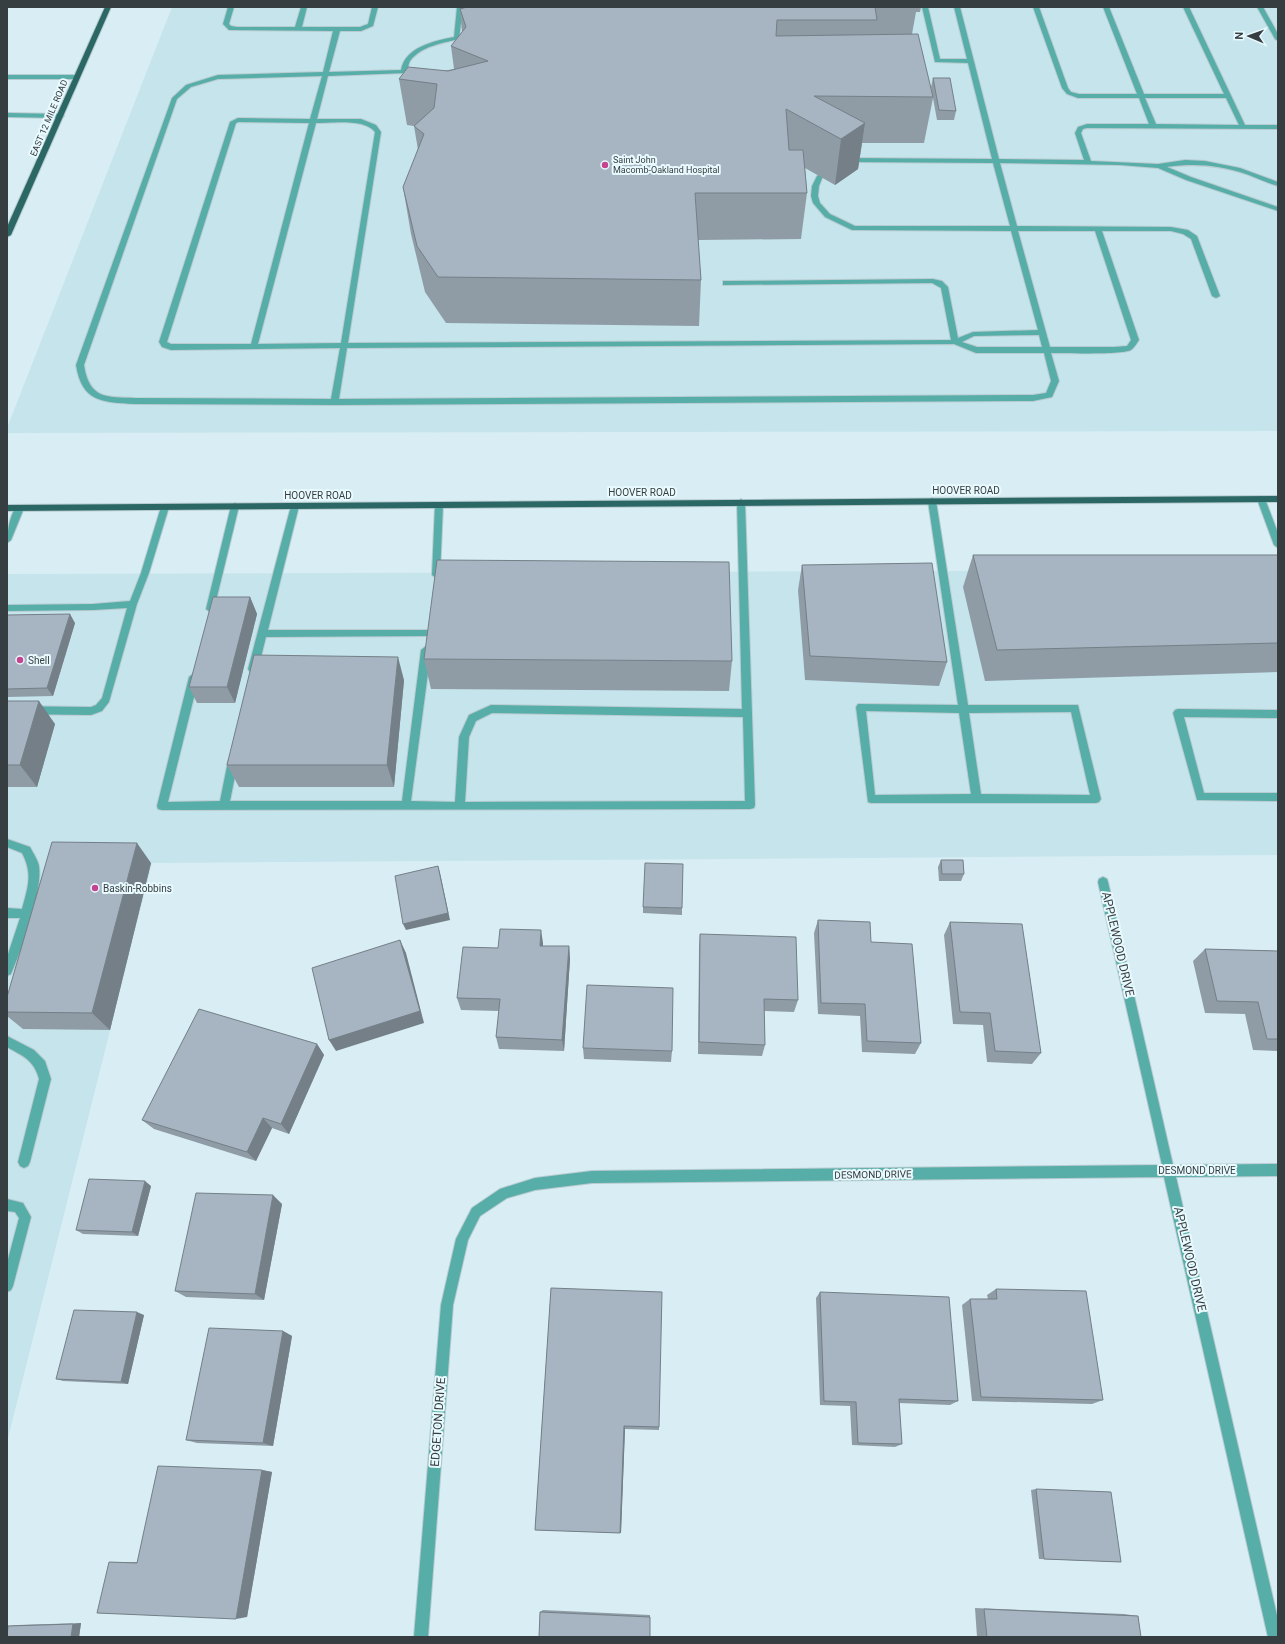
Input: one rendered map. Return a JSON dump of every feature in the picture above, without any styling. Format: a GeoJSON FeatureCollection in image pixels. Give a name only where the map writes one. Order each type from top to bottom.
{"type":"FeatureCollection","features":[{"type":"Feature","properties":{"kind":"main road","name":"EAST 12 MILE ROAD"},"geometry":{"type":"LineString","coordinates":[[7,235],[108,7]]}},
{"type":"Feature","properties":{"kind":"main road","name":"HOOVER ROAD"},"geometry":{"type":"LineString","coordinates":[[7,508],[1278,499]]}},
{"type":"Feature","properties":{"kind":"street"},"geometry":{"type":"LineString","coordinates":[[231,7],[226,24],[229,28],[298,29],[367,27],[371,24],[375,7]]}},
{"type":"Feature","properties":{"kind":"street"},"geometry":{"type":"LineString","coordinates":[[298,29],[304,7]]}},
{"type":"Feature","properties":{"kind":"street"},"geometry":{"type":"LineString","coordinates":[[460,7],[460,38],[436,43],[419,51],[406,62],[404,75],[326,74],[218,77],[196,82],[182,88],[174,99],[80,365],[81,378],[88,391],[104,398],[135,401],[335,402],[1033,398],[1049,394],[1055,381],[1048,350],[1014,229],[957,7]]}},
{"type":"Feature","properties":{"kind":"street"},"geometry":{"type":"LineString","coordinates":[[925,7],[937,60],[971,61]]}},
{"type":"Feature","properties":{"kind":"street"},"geometry":{"type":"LineString","coordinates":[[1036,7],[1065,88],[1069,93],[1078,96],[1229,96]]}},
{"type":"Feature","properties":{"kind":"street"},"geometry":{"type":"LineString","coordinates":[[1106,7],[1153,126]]}},
{"type":"Feature","properties":{"kind":"street"},"geometry":{"type":"LineString","coordinates":[[1186,7],[1243,127]]}},
{"type":"Feature","properties":{"kind":"street"},"geometry":{"type":"LineString","coordinates":[[1260,7],[1278,39]]}},
{"type":"Feature","properties":{"kind":"street"},"geometry":{"type":"LineString","coordinates":[[254,346],[337,29]]}},
{"type":"Feature","properties":{"kind":"street"},"geometry":{"type":"LineString","coordinates":[[7,76],[76,77]]}},
{"type":"Feature","properties":{"kind":"street"},"geometry":{"type":"LineString","coordinates":[[7,115],[61,116]]}},
{"type":"Feature","properties":{"kind":"street"},"geometry":{"type":"LineString","coordinates":[[335,402],[344,346],[378,132],[374,126],[360,121],[245,118],[233,122],[163,342],[165,346],[171,347],[254,346],[344,346],[955,342],[976,350],[1114,350],[1129,348],[1135,340],[1098,229]]}},
{"type":"Feature","properties":{"kind":"street"},"geometry":{"type":"LineString","coordinates":[[1088,162],[1078,133],[1080,128],[1087,126],[1278,127]]}},
{"type":"Feature","properties":{"kind":"street"},"geometry":{"type":"LineString","coordinates":[[843,161],[876,158],[1088,162],[1159,166],[1180,162],[1196,162],[1213,164],[1249,173],[1278,184]]}},
{"type":"Feature","properties":{"kind":"street"},"geometry":{"type":"LineString","coordinates":[[1159,166],[1187,179],[1278,209]]}},
{"type":"Feature","properties":{"kind":"street"},"geometry":{"type":"LineString","coordinates":[[820,176],[816,183],[814,193],[815,201],[818,206],[837,222],[854,228],[1171,229],[1185,232],[1194,238],[1216,296]]}},
{"type":"Feature","properties":{"kind":"street"},"geometry":{"type":"LineString","coordinates":[[726,283],[933,281],[944,287],[955,342]]}},
{"type":"Feature","properties":{"kind":"street"},"geometry":{"type":"LineString","coordinates":[[955,342],[973,334],[1042,332]]}},
{"type":"Feature","properties":{"kind":"street"},"geometry":{"type":"LineString","coordinates":[[1261,499],[1278,545]]}},
{"type":"Feature","properties":{"kind":"street"},"geometry":{"type":"LineString","coordinates":[[932,501],[962,709],[977,798]]}},
{"type":"Feature","properties":{"kind":"street"},"geometry":{"type":"LineString","coordinates":[[196,666],[162,806],[750,805],[741,502]]}},
{"type":"Feature","properties":{"kind":"street"},"geometry":{"type":"LineString","coordinates":[[435,583],[439,505]]}},
{"type":"Feature","properties":{"kind":"street"},"geometry":{"type":"LineString","coordinates":[[208,620],[235,506]]}},
{"type":"Feature","properties":{"kind":"street"},"geometry":{"type":"LineString","coordinates":[[251,675],[295,506]]}},
{"type":"Feature","properties":{"kind":"street"},"geometry":{"type":"LineString","coordinates":[[7,710],[91,711],[98,708],[106,699],[133,604],[145,573],[165,507]]}},
{"type":"Feature","properties":{"kind":"street"},"geometry":{"type":"LineString","coordinates":[[7,540],[20,508]]}},
{"type":"Feature","properties":{"kind":"street"},"geometry":{"type":"LineString","coordinates":[[7,608],[133,604]]}},
{"type":"Feature","properties":{"kind":"street"},"geometry":{"type":"LineString","coordinates":[[262,633],[429,630],[406,805]]}},
{"type":"Feature","properties":{"kind":"street"},"geometry":{"type":"LineString","coordinates":[[861,707],[962,709],[1075,708],[1096,799],[977,798],[871,799],[861,707]]}},
{"type":"Feature","properties":{"kind":"street"},"geometry":{"type":"LineString","coordinates":[[460,806],[464,737],[472,718],[491,709],[747,712]]}},
{"type":"Feature","properties":{"kind":"street"},"geometry":{"type":"LineString","coordinates":[[1278,714],[1178,713],[1200,797],[1278,797]]}},
{"type":"Feature","properties":{"kind":"street"},"geometry":{"type":"LineString","coordinates":[[224,805],[235,751]]}},
{"type":"Feature","properties":{"kind":"street"},"geometry":{"type":"LineString","coordinates":[[7,843],[26,850],[34,866],[33,888],[22,931],[7,971]]}},
{"type":"Feature","properties":{"kind":"street","name":"APPLEWOOD DRIVE"},"geometry":{"type":"LineString","coordinates":[[1104,882],[1275,1637]]}},
{"type":"Feature","properties":{"kind":"street"},"geometry":{"type":"LineString","coordinates":[[7,913],[26,914]]}},
{"type":"Feature","properties":{"kind":"street"},"geometry":{"type":"LineString","coordinates":[[7,1041],[30,1054],[41,1065],[45,1079],[24,1162]]}},
{"type":"Feature","properties":{"kind":"street","name":"DESMOND DRIVE"},"geometry":{"type":"LineString","coordinates":[[476,1212],[504,1193],[535,1184],[592,1177],[1278,1170]]}},
{"type":"Feature","properties":{"kind":"street"},"geometry":{"type":"LineString","coordinates":[[7,1205],[19,1207],[24,1217],[7,1286]]}},
{"type":"Feature","properties":{"kind":"street","name":"EDGETON DRIVE"},"geometry":{"type":"LineString","coordinates":[[421,1637],[447,1305],[462,1239],[476,1212]]}},
{"type":"Feature","properties":{"kind":"shaded area"},"geometry":{"type":"Polygon","coordinates":[[[172,7],[1278,7],[1278,431],[7,433],[7,428],[172,7]]]}},
{"type":"Feature","properties":{"kind":"shaded area"},"geometry":{"type":"Polygon","coordinates":[[[1278,570],[1278,855],[152,863],[7,1442],[7,574],[1278,570]]]}},
{"type":"Feature","properties":{"kind":"building","name":"Saint John Macomb-Oakland Hospital"},"geometry":{"type":"Polygon","coordinates":[[[467,7],[875,7],[877,20],[777,20],[776,36],[918,34],[933,97],[814,96],[865,123],[841,139],[786,109],[789,150],[803,150],[807,193],[695,193],[701,280],[438,277],[417,246],[403,187],[424,134],[414,126],[434,108],[437,84],[399,79],[408,67],[448,71],[488,61],[451,46],[466,27],[460,9],[467,7]]]}},
{"type":"Feature","properties":{"kind":"building"},"geometry":{"type":"Polygon","coordinates":[[[933,78],[950,78],[956,111],[939,110],[933,78]]]}},
{"type":"Feature","properties":{"kind":"building"},"geometry":{"type":"Polygon","coordinates":[[[973,555],[1278,555],[1278,643],[997,650],[973,555]]]}},
{"type":"Feature","properties":{"kind":"building"},"geometry":{"type":"Polygon","coordinates":[[[437,560],[729,562],[732,661],[424,659],[437,560]]]}},
{"type":"Feature","properties":{"kind":"building"},"geometry":{"type":"Polygon","coordinates":[[[932,563],[947,662],[810,656],[802,565],[932,563]]]}},
{"type":"Feature","properties":{"kind":"building"},"geometry":{"type":"Polygon","coordinates":[[[213,597],[250,597],[227,687],[189,687],[213,597]]]}},
{"type":"Feature","properties":{"kind":"building"},"geometry":{"type":"Polygon","coordinates":[[[70,614],[47,688],[7,689],[7,615],[70,614]]]}},
{"type":"Feature","properties":{"kind":"building"},"geometry":{"type":"Polygon","coordinates":[[[254,655],[398,657],[387,765],[227,765],[254,655]]]}},
{"type":"Feature","properties":{"kind":"building"},"geometry":{"type":"Polygon","coordinates":[[[7,701],[39,701],[20,765],[7,765],[7,701]]]}},
{"type":"Feature","properties":{"kind":"building"},"geometry":{"type":"Polygon","coordinates":[[[52,842],[137,843],[92,1013],[7,1012],[7,997],[52,842]]]}},
{"type":"Feature","properties":{"kind":"building"},"geometry":{"type":"Polygon","coordinates":[[[941,860],[963,860],[964,874],[942,874],[941,860]]]}},
{"type":"Feature","properties":{"kind":"building"},"geometry":{"type":"Polygon","coordinates":[[[645,863],[683,864],[682,908],[643,907],[645,863]]]}},
{"type":"Feature","properties":{"kind":"building"},"geometry":{"type":"Polygon","coordinates":[[[438,866],[448,913],[403,924],[395,876],[438,866]]]}},
{"type":"Feature","properties":{"kind":"building"},"geometry":{"type":"Polygon","coordinates":[[[818,920],[870,922],[871,942],[912,944],[921,1043],[867,1041],[865,1004],[821,1003],[818,920]]]}},
{"type":"Feature","properties":{"kind":"building"},"geometry":{"type":"Polygon","coordinates":[[[950,922],[1022,924],[1041,1053],[995,1051],[990,1013],[960,1012],[950,922]]]}},
{"type":"Feature","properties":{"kind":"building"},"geometry":{"type":"Polygon","coordinates":[[[500,929],[541,930],[540,946],[569,946],[562,1040],[496,1037],[500,999],[457,998],[463,947],[498,948],[500,929]]]}},
{"type":"Feature","properties":{"kind":"building"},"geometry":{"type":"Polygon","coordinates":[[[700,934],[796,937],[798,1000],[764,999],[765,1045],[699,1042],[700,934]]]}},
{"type":"Feature","properties":{"kind":"building"},"geometry":{"type":"Polygon","coordinates":[[[400,940],[420,1011],[329,1040],[312,968],[400,940]]]}},
{"type":"Feature","properties":{"kind":"building"},"geometry":{"type":"Polygon","coordinates":[[[1205,949],[1278,951],[1278,1039],[1267,1039],[1258,1002],[1217,1001],[1205,949]]]}},
{"type":"Feature","properties":{"kind":"building"},"geometry":{"type":"Polygon","coordinates":[[[587,985],[673,988],[672,1051],[583,1048],[587,985]]]}},
{"type":"Feature","properties":{"kind":"building"},"geometry":{"type":"Polygon","coordinates":[[[199,1009],[317,1044],[281,1124],[263,1118],[247,1152],[142,1120],[199,1009]]]}},
{"type":"Feature","properties":{"kind":"building"},"geometry":{"type":"Polygon","coordinates":[[[89,1179],[145,1181],[132,1232],[76,1230],[89,1179]]]}},
{"type":"Feature","properties":{"kind":"building"},"geometry":{"type":"Polygon","coordinates":[[[196,1193],[273,1195],[255,1294],[175,1291],[196,1193]]]}},
{"type":"Feature","properties":{"kind":"building"},"geometry":{"type":"Polygon","coordinates":[[[551,1288],[662,1292],[659,1427],[624,1426],[620,1533],[535,1530],[551,1288]]]}},
{"type":"Feature","properties":{"kind":"building"},"geometry":{"type":"Polygon","coordinates":[[[996,1289],[1086,1291],[1103,1400],[981,1397],[970,1299],[997,1299],[996,1289]]]}},
{"type":"Feature","properties":{"kind":"building"},"geometry":{"type":"Polygon","coordinates":[[[820,1292],[949,1297],[958,1401],[899,1399],[902,1444],[858,1443],[856,1402],[824,1401],[820,1292]]]}},
{"type":"Feature","properties":{"kind":"building"},"geometry":{"type":"Polygon","coordinates":[[[74,1310],[137,1312],[121,1382],[56,1379],[74,1310]]]}},
{"type":"Feature","properties":{"kind":"building"},"geometry":{"type":"Polygon","coordinates":[[[209,1328],[283,1331],[263,1443],[186,1440],[209,1328]]]}},
{"type":"Feature","properties":{"kind":"building"},"geometry":{"type":"Polygon","coordinates":[[[158,1466],[262,1470],[236,1619],[97,1613],[109,1562],[137,1563],[158,1466]]]}},
{"type":"Feature","properties":{"kind":"building"},"geometry":{"type":"Polygon","coordinates":[[[1036,1489],[1111,1492],[1121,1562],[1044,1559],[1036,1489]]]}},
{"type":"Feature","properties":{"kind":"building"},"geometry":{"type":"Polygon","coordinates":[[[984,1609],[1138,1616],[1141,1637],[987,1637],[984,1609]]]}},
{"type":"Feature","properties":{"kind":"building"},"geometry":{"type":"Polygon","coordinates":[[[540,1612],[650,1617],[650,1637],[539,1637],[540,1612]]]}},
{"type":"Feature","properties":{"kind":"building"},"geometry":{"type":"Polygon","coordinates":[[[73,1624],[71,1637],[7,1637],[8,1626],[73,1624]]]}},
{"type":"Feature","properties":{"kind":"place","name":"Saint John Macomb-Oakland Hospital"},"geometry":{"type":"Point","coordinates":[605,165]}},
{"type":"Feature","properties":{"kind":"place","name":"Shell"},"geometry":{"type":"Point","coordinates":[20,660]}},
{"type":"Feature","properties":{"kind":"place","name":"Baskin-Robbins"},"geometry":{"type":"Point","coordinates":[95,888]}}]}
